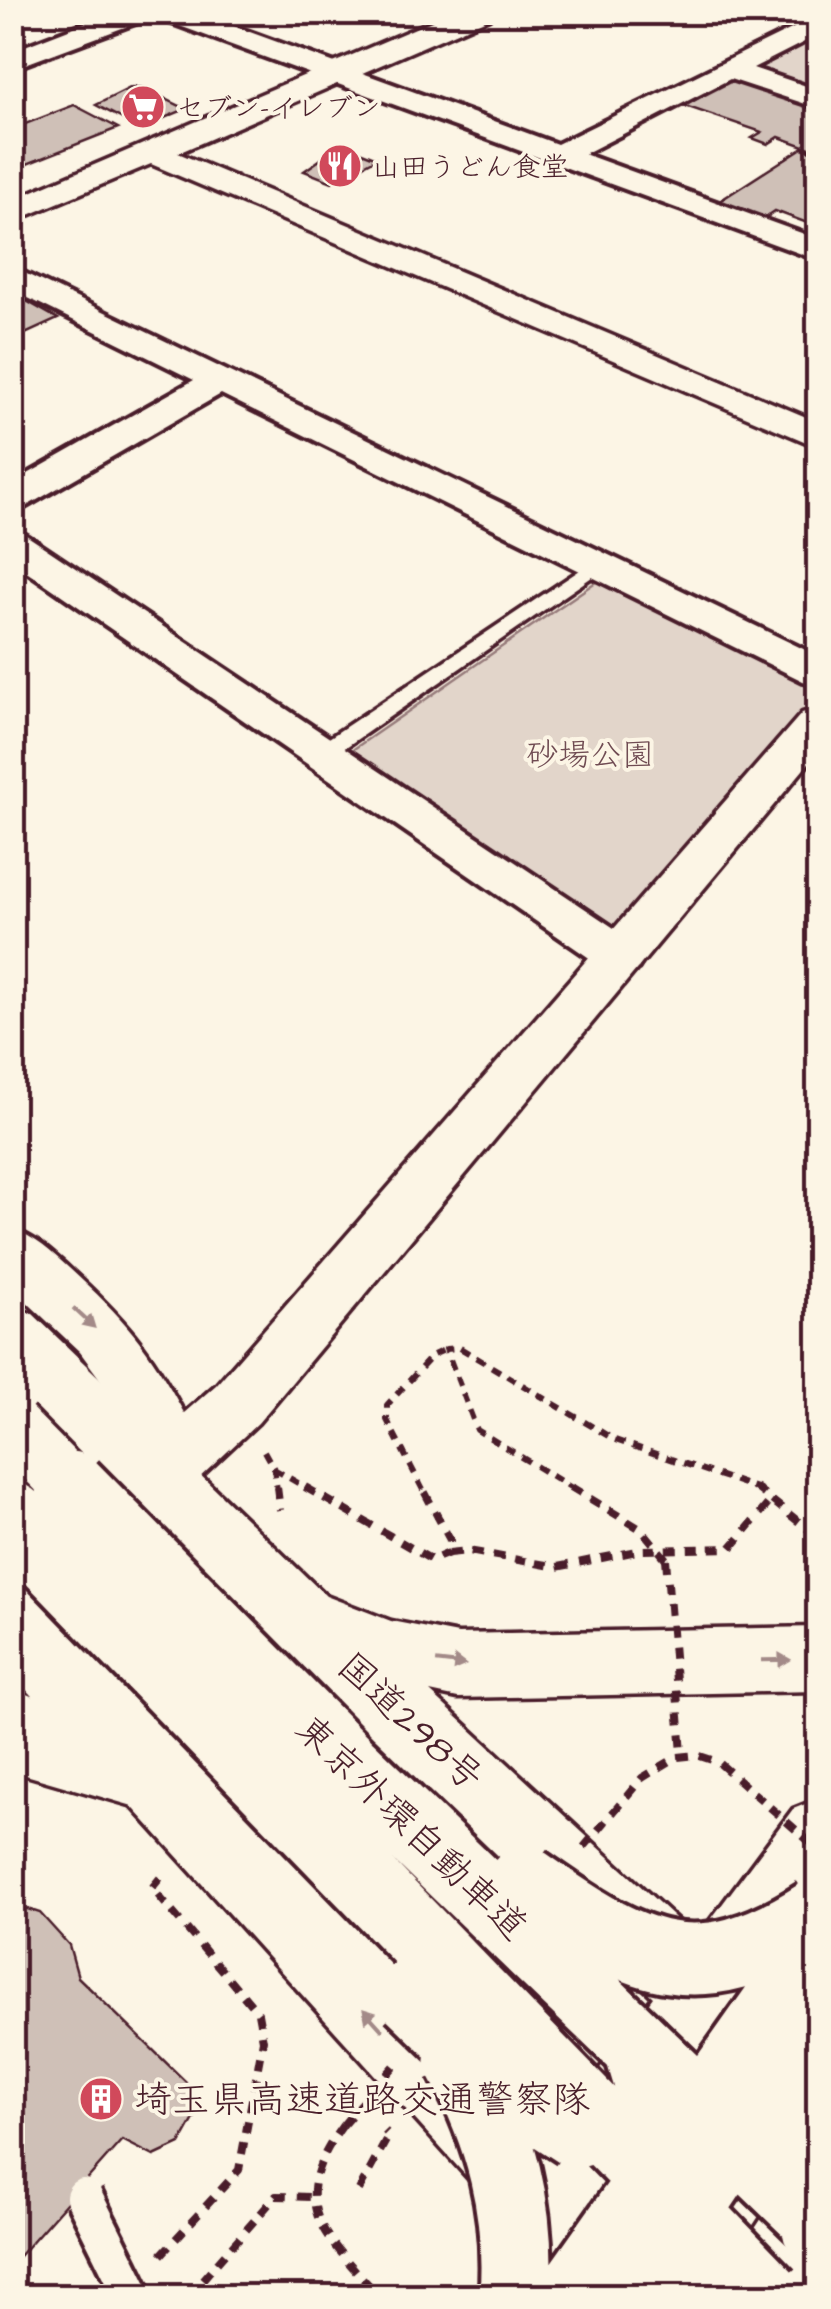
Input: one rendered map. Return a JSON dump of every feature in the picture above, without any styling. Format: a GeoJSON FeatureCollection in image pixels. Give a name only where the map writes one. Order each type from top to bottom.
{"type":"FeatureCollection","features":[{"type":"Feature","properties":{"kind":"main road"},"geometry":{"type":"LineString","coordinates":[[12,212],[479,12]]}},
{"type":"Feature","properties":{"kind":"main road"},"geometry":{"type":"LineString","coordinates":[[154,154],[818,436]]}},
{"type":"Feature","properties":{"kind":"main road"},"geometry":{"type":"LineString","coordinates":[[12,1252],[101,1334],[135,1380],[168,1467],[236,1404],[818,723]]}},
{"type":"Feature","properties":{"kind":"main road","name":"国道298号"},"geometry":{"type":"LineString","coordinates":[[12,1332],[168,1467],[294,1610],[702,1994],[816,2178]]}},
{"type":"Feature","properties":{"kind":"main road"},"geometry":{"type":"LineString","coordinates":[[12,1377],[524,1880],[591,1965],[630,2028],[658,2094],[691,2234],[700,2296]]}},
{"type":"Feature","properties":{"kind":"main road","name":"東京外環自動車道"},"geometry":{"type":"LineString","coordinates":[[12,1427],[348,1766],[816,2178]]}},
{"type":"Feature","properties":{"kind":"main road","name":"東京外環自動車道"},"geometry":{"type":"LineString","coordinates":[[12,1518],[304,1824],[767,2296]]}},
{"type":"Feature","properties":{"kind":"main road"},"geometry":{"type":"LineString","coordinates":[[12,1569],[484,2070],[530,2106],[575,2132],[628,2148],[816,2178]]}},
{"type":"Feature","properties":{"kind":"main road"},"geometry":{"type":"LineString","coordinates":[[294,1610],[387,1652],[458,1666],[818,1659]]}},
{"type":"Feature","properties":{"kind":"main road"},"geometry":{"type":"LineString","coordinates":[[12,1626],[630,2296],[818,2015]]}},
{"type":"Feature","properties":{"kind":"main road"},"geometry":{"type":"LineString","coordinates":[[12,1721],[36,1748],[150,1777]]}},
{"type":"Feature","properties":{"kind":"main road"},"geometry":{"type":"LineString","coordinates":[[480,2296],[818,1834]]}},
{"type":"Feature","properties":{"kind":"main road"},"geometry":{"type":"LineString","coordinates":[[524,1880],[611,1941],[653,1956],[699,1961],[748,1953],[794,1933],[818,1914]]}},
{"type":"Feature","properties":{"kind":"main road"},"geometry":{"type":"LineString","coordinates":[[571,2296],[818,1948]]}},
{"type":"Feature","properties":{"kind":"main road"},"geometry":{"type":"LineString","coordinates":[[758,2296],[816,2178],[800,2042],[818,1980]]}},
{"type":"Feature","properties":{"kind":"main road"},"geometry":{"type":"LineString","coordinates":[[412,1994],[452,2046],[480,2094],[501,2147],[515,2204],[519,2262],[514,2296]]}},
{"type":"Feature","properties":{"kind":"street"},"geometry":{"type":"LineString","coordinates":[[12,61],[139,12]]}},
{"type":"Feature","properties":{"kind":"street"},"geometry":{"type":"LineString","coordinates":[[168,12],[818,250]]}},
{"type":"Feature","properties":{"kind":"street"},"geometry":{"type":"LineString","coordinates":[[560,154],[818,24]]}},
{"type":"Feature","properties":{"kind":"street"},"geometry":{"type":"LineString","coordinates":[[728,69],[818,99]]}},
{"type":"Feature","properties":{"kind":"street"},"geometry":{"type":"LineString","coordinates":[[12,277],[818,672]]}},
{"type":"Feature","properties":{"kind":"street"},"geometry":{"type":"LineString","coordinates":[[12,499],[221,379]]}},
{"type":"Feature","properties":{"kind":"street"},"geometry":{"type":"LineString","coordinates":[[12,544],[621,956]]}},
{"type":"Feature","properties":{"kind":"lane"},"geometry":{"type":"LineString","coordinates":[[322,753],[598,564]]}},
{"type":"Feature","properties":{"kind":"lane"},"geometry":{"type":"LineString","coordinates":[[84,2197],[141,2282]]}},
{"type":"Feature","properties":{"kind":"path"},"geometry":{"type":"LineString","coordinates":[[450,1554],[450,1540],[386,1420],[387,1405],[433,1355],[460,1348],[615,1440],[760,1489],[818,1537]]}},
{"type":"Feature","properties":{"kind":"path"},"geometry":{"type":"LineString","coordinates":[[446,1349],[477,1430],[642,1530],[666,1558],[682,1753]]}},
{"type":"Feature","properties":{"kind":"path"},"geometry":{"type":"LineString","coordinates":[[236,1404],[274,1469],[282,1528]]}},
{"type":"Feature","properties":{"kind":"path"},"geometry":{"type":"LineString","coordinates":[[274,1469],[432,1560],[470,1551],[557,1566],[658,1550],[731,1548],[774,1498]]}},
{"type":"Feature","properties":{"kind":"path"},"geometry":{"type":"LineString","coordinates":[[660,1621],[680,1620]]}},
{"type":"Feature","properties":{"kind":"path"},"geometry":{"type":"LineString","coordinates":[[141,2282],[239,2170],[263,2040],[258,2012],[152,1888],[171,1864]]}},
{"type":"Feature","properties":{"kind":"path"},"geometry":{"type":"LineString","coordinates":[[374,2090],[322,2150],[312,2174],[312,2197],[318,2224],[330,2242],[379,2296]]}},
{"type":"Feature","properties":{"kind":"path"},"geometry":{"type":"LineString","coordinates":[[352,2096],[364,2108]]}},
{"type":"Feature","properties":{"kind":"path"},"geometry":{"type":"LineString","coordinates":[[359,2190],[388,2135],[376,2122]]}},
{"type":"Feature","properties":{"kind":"path"},"geometry":{"type":"LineString","coordinates":[[188,2296],[276,2196],[312,2197]]}},
{"type":"Feature","properties":{"kind":"green space"},"geometry":{"type":"Polygon","coordinates":[[[818,36],[818,92],[750,69],[818,36]]]}},
{"type":"Feature","properties":{"kind":"green space","name":"砂場公園"},"geometry":{"type":"Polygon","coordinates":[[[603,577],[818,685],[818,703],[614,936],[345,755],[603,577]]]}},
{"type":"Feature","properties":{"kind":"building"},"geometry":{"type":"Polygon","coordinates":[[[729,80],[818,110],[818,151],[779,137],[768,144],[752,138],[762,132],[685,106],[729,80]]]}},
{"type":"Feature","properties":{"kind":"building"},"geometry":{"type":"Polygon","coordinates":[[[132,87],[143,88],[186,109],[140,128],[96,105],[132,87]]]}},
{"type":"Feature","properties":{"kind":"building"},"geometry":{"type":"Polygon","coordinates":[[[74,105],[118,128],[12,170],[12,129],[74,105]]]}},
{"type":"Feature","properties":{"kind":"building"},"geometry":{"type":"Polygon","coordinates":[[[352,148],[377,158],[332,182],[304,171],[327,155],[334,158],[352,148]]]}},
{"type":"Feature","properties":{"kind":"building"},"geometry":{"type":"Polygon","coordinates":[[[802,148],[818,153],[818,227],[775,211],[763,219],[718,202],[802,148]]]}},
{"type":"Feature","properties":{"kind":"building"},"geometry":{"type":"Polygon","coordinates":[[[12,293],[58,319],[12,340],[12,293]]]}},
{"type":"Feature","properties":{"kind":"building","name":"埼玉県高速道路交通警察隊"},"geometry":{"type":"Polygon","coordinates":[[[12,1904],[40,1913],[69,1945],[78,1977],[186,2082],[195,2117],[180,2144],[154,2156],[122,2140],[12,2264],[12,1904]]]}},
{"type":"Feature","properties":{"kind":"place","name":"セブン-イレブン"},"geometry":{"type":"Point","coordinates":[143,107]}},
{"type":"Feature","properties":{"kind":"place","name":"山田うどん食堂"},"geometry":{"type":"Point","coordinates":[340,166]}},
{"type":"Feature","properties":{"kind":"place","name":"埼玉県高速道路交通警察隊"},"geometry":{"type":"Point","coordinates":[101,2099]}}]}
